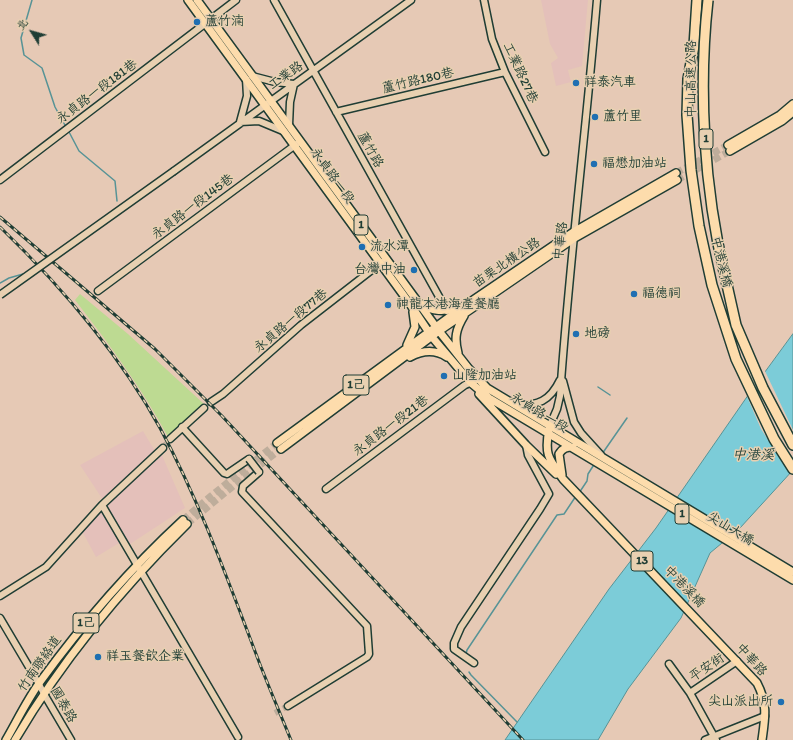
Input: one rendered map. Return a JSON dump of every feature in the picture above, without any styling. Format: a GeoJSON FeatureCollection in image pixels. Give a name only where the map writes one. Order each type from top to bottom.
{"type":"FeatureCollection","features":[{"type":"Feature","properties":{"kind":"highway","name":"中山高速公路"},"geometry":{"type":"LineString","coordinates":[[694,46],[697,0]]}},
{"type":"Feature","properties":{"kind":"highway","name":"中山高速公路"},"geometry":{"type":"LineString","coordinates":[[708,0],[703,86],[704,116],[711,197],[725,276]]}},
{"type":"Feature","properties":{"kind":"highway","name":"中港溪橋"},"geometry":{"type":"LineString","coordinates":[[694,46],[688,79],[686,115],[691,170],[699,226],[712,285],[736,360],[774,439],[793,469]]}},
{"type":"Feature","properties":{"kind":"highway","name":"中港溪橋"},"geometry":{"type":"LineString","coordinates":[[725,276],[736,325],[763,388],[793,445]]}},
{"type":"Feature","properties":{"kind":"main road","name":"永貞路一段"},"geometry":{"type":"LineString","coordinates":[[188,0],[208,22],[249,77],[413,302],[478,379],[487,388],[550,425],[575,444]]}},
{"type":"Feature","properties":{"kind":"main road","name":"永貞路一段"},"geometry":{"type":"LineString","coordinates":[[197,0],[208,22]]}},
{"type":"Feature","properties":{"kind":"main road"},"geometry":{"type":"LineString","coordinates":[[793,104],[780,115],[729,148],[782,121],[793,112]]}},
{"type":"Feature","properties":{"kind":"main road","name":"苗栗北橫公路"},"geometry":{"type":"LineString","coordinates":[[437,329],[574,235],[676,177]]}},
{"type":"Feature","properties":{"kind":"main road","name":"永貞路一段"},"geometry":{"type":"LineString","coordinates":[[413,302],[430,334],[471,383],[489,398],[548,432],[575,444]]}},
{"type":"Feature","properties":{"kind":"main road"},"geometry":{"type":"LineString","coordinates":[[406,348],[415,326],[413,302],[434,310],[447,311],[465,309],[456,334],[456,343],[460,357]]}},
{"type":"Feature","properties":{"kind":"main road","name":"1己"},"geometry":{"type":"LineString","coordinates":[[430,334],[397,363],[279,446],[406,348],[437,329]]}},
{"type":"Feature","properties":{"kind":"main road"},"geometry":{"type":"LineString","coordinates":[[397,363],[416,353],[429,351],[443,354],[452,361]]}},
{"type":"Feature","properties":{"kind":"main road","name":"13"},"geometry":{"type":"LineString","coordinates":[[471,383],[481,397],[526,445],[552,471],[563,479]]}},
{"type":"Feature","properties":{"kind":"main road","name":"中華路"},"geometry":{"type":"LineString","coordinates":[[550,425],[548,432],[547,452],[549,459],[563,479]]}},
{"type":"Feature","properties":{"kind":"main road"},"geometry":{"type":"LineString","coordinates":[[563,479],[559,454],[562,449],[575,444]]}},
{"type":"Feature","properties":{"kind":"main road","name":"尖山大橋"},"geometry":{"type":"LineString","coordinates":[[575,444],[606,460],[793,572]]}},
{"type":"Feature","properties":{"kind":"main road","name":"尖山大橋"},"geometry":{"type":"LineString","coordinates":[[575,444],[793,580]]}},
{"type":"Feature","properties":{"kind":"main road","name":"中港溪橋"},"geometry":{"type":"LineString","coordinates":[[563,479],[720,644]]}},
{"type":"Feature","properties":{"kind":"main road","name":"竹南聯絡道"},"geometry":{"type":"LineString","coordinates":[[6,740],[39,684],[86,622],[136,565],[185,522],[94,625],[44,694],[15,740]]}},
{"type":"Feature","properties":{"kind":"main road","name":"中華路"},"geometry":{"type":"LineString","coordinates":[[720,644],[757,683],[762,692],[765,703],[762,740]]}},
{"type":"Feature","properties":{"kind":"street","name":"永貞路一段181巷"},"geometry":{"type":"LineString","coordinates":[[0,180],[236,0]]}},
{"type":"Feature","properties":{"kind":"street","name":"蘆竹路"},"geometry":{"type":"LineString","coordinates":[[274,0],[447,311]]}},
{"type":"Feature","properties":{"kind":"street","name":"工業路"},"geometry":{"type":"LineString","coordinates":[[0,295],[411,0]]}},
{"type":"Feature","properties":{"kind":"street","name":"工業路27巷"},"geometry":{"type":"LineString","coordinates":[[484,0],[492,39],[506,72],[545,152]]}},
{"type":"Feature","properties":{"kind":"street","name":"中華路"},"geometry":{"type":"LineString","coordinates":[[550,425],[560,396],[566,306],[597,0]]}},
{"type":"Feature","properties":{"kind":"street","name":"蘆竹路180巷"},"geometry":{"type":"LineString","coordinates":[[336,112],[506,72]]}},
{"type":"Feature","properties":{"kind":"street"},"geometry":{"type":"LineString","coordinates":[[249,77],[294,84],[286,128],[259,120],[240,122],[247,96],[249,77]]}},
{"type":"Feature","properties":{"kind":"street","name":"永貞路一段145巷"},"geometry":{"type":"LineString","coordinates":[[98,291],[298,143]]}},
{"type":"Feature","properties":{"kind":"street","name":"永貞路一段77巷"},"geometry":{"type":"LineString","coordinates":[[212,402],[301,325],[383,261]]}},
{"type":"Feature","properties":{"kind":"street","name":"永貞路一段21巷"},"geometry":{"type":"LineString","coordinates":[[326,489],[465,385],[486,376]]}},
{"type":"Feature","properties":{"kind":"street"},"geometry":{"type":"LineString","coordinates":[[515,405],[534,405],[542,402],[556,388],[561,376]]}},
{"type":"Feature","properties":{"kind":"street"},"geometry":{"type":"LineString","coordinates":[[561,376],[574,422],[581,433],[606,460]]}},
{"type":"Feature","properties":{"kind":"street"},"geometry":{"type":"LineString","coordinates":[[170,439],[204,408]]}},
{"type":"Feature","properties":{"kind":"street"},"geometry":{"type":"LineString","coordinates":[[182,427],[224,473],[227,474],[249,459],[259,472],[243,486],[242,492],[367,626],[369,654],[367,657],[288,706]]}},
{"type":"Feature","properties":{"kind":"street"},"geometry":{"type":"LineString","coordinates":[[474,663],[454,649],[454,643],[461,627],[549,494],[528,455],[526,445]]}},
{"type":"Feature","properties":{"kind":"street"},"geometry":{"type":"LineString","coordinates":[[0,596],[46,567],[102,505],[163,448]]}},
{"type":"Feature","properties":{"kind":"street"},"geometry":{"type":"LineString","coordinates":[[102,505],[238,737]]}},
{"type":"Feature","properties":{"kind":"street","name":"國泰路"},"geometry":{"type":"LineString","coordinates":[[0,618],[71,740]]}},
{"type":"Feature","properties":{"kind":"street","name":"平安街"},"geometry":{"type":"LineString","coordinates":[[690,693],[737,661]]}},
{"type":"Feature","properties":{"kind":"street"},"geometry":{"type":"LineString","coordinates":[[669,664],[690,693],[715,738]]}},
{"type":"Feature","properties":{"kind":"street"},"geometry":{"type":"LineString","coordinates":[[704,740],[715,738],[765,716]]}},
{"type":"Feature","properties":{"kind":"shaded area"},"geometry":{"type":"Polygon","coordinates":[[[541,0],[588,0],[582,66],[568,70],[571,82],[556,86],[551,63],[558,58],[550,44],[541,0]]]}},
{"type":"Feature","properties":{"kind":"shaded area"},"geometry":{"type":"Polygon","coordinates":[[[143,431],[155,451],[158,449],[161,453],[185,508],[127,546],[124,540],[96,557],[82,531],[102,509],[103,500],[80,465],[143,431]]]}},
{"type":"Feature","properties":{"kind":"green space"},"geometry":{"type":"Polygon","coordinates":[[[80,294],[128,334],[204,404],[168,437],[147,401],[113,350],[75,300],[80,294]]]}},
{"type":"Feature","properties":{"kind":"water","name":"中港溪"},"geometry":{"type":"Polygon","coordinates":[[[793,334],[793,470],[740,528],[710,553],[681,618],[628,689],[598,740],[505,740],[609,589],[656,528],[751,391],[793,334]]]}},
{"type":"Feature","properties":{"kind":"pier"},"geometry":{"type":"Polygon","coordinates":[[[764,369],[793,430],[793,473],[791,475],[761,429],[746,394],[764,369]]]}},
{"type":"Feature","properties":{"kind":"waterway"},"geometry":{"type":"LineString","coordinates":[[32,0],[21,38],[24,55],[42,68],[55,107],[66,127]]}},
{"type":"Feature","properties":{"kind":"waterway"},"geometry":{"type":"LineString","coordinates":[[68,130],[79,151],[115,181],[117,201]]}},
{"type":"Feature","properties":{"kind":"waterway"},"geometry":{"type":"LineString","coordinates":[[0,283],[9,278],[23,274]]}},
{"type":"Feature","properties":{"kind":"waterway"},"geometry":{"type":"LineString","coordinates":[[598,387],[610,395]]}},
{"type":"Feature","properties":{"kind":"waterway"},"geometry":{"type":"LineString","coordinates":[[602,454],[627,418]]}},
{"type":"Feature","properties":{"kind":"waterway"},"geometry":{"type":"LineString","coordinates":[[579,493],[587,481],[588,474],[595,463]]}},
{"type":"Feature","properties":{"kind":"waterway"},"geometry":{"type":"LineString","coordinates":[[466,654],[467,650],[557,515],[564,514],[576,496]]}},
{"type":"Feature","properties":{"kind":"waterway"},"geometry":{"type":"LineString","coordinates":[[469,672],[517,722]]}},
{"type":"Feature","properties":{"kind":"tunnel"},"geometry":{"type":"LineString","coordinates":[[676,173],[728,145]]}},
{"type":"Feature","properties":{"kind":"tunnel"},"geometry":{"type":"LineString","coordinates":[[677,180],[730,151]]}},
{"type":"Feature","properties":{"kind":"tunnel"},"geometry":{"type":"LineString","coordinates":[[163,448],[170,439]]}},
{"type":"Feature","properties":{"kind":"tunnel"},"geometry":{"type":"LineString","coordinates":[[183,520],[277,443]]}},
{"type":"Feature","properties":{"kind":"tunnel"},"geometry":{"type":"LineString","coordinates":[[187,524],[281,449]]}},
{"type":"Feature","properties":{"kind":"tunnel"},"geometry":{"type":"LineString","coordinates":[[275,713],[288,706]]}},
{"type":"Feature","properties":{"kind":"railway"},"geometry":{"type":"LineString","coordinates":[[0,217],[155,349],[222,416],[523,740]]}},
{"type":"Feature","properties":{"kind":"railway"},"geometry":{"type":"LineString","coordinates":[[0,227],[45,273],[88,322],[126,373],[160,428],[202,516],[291,740]]}},
{"type":"Feature","properties":{"kind":"place","name":"蘆竹湳"},"geometry":{"type":"Point","coordinates":[197,22]}},
{"type":"Feature","properties":{"kind":"place","name":"祥泰汽車"},"geometry":{"type":"Point","coordinates":[576,83]}},
{"type":"Feature","properties":{"kind":"place","name":"蘆竹里"},"geometry":{"type":"Point","coordinates":[595,117]}},
{"type":"Feature","properties":{"kind":"place","name":"福懋加油站"},"geometry":{"type":"Point","coordinates":[594,164]}},
{"type":"Feature","properties":{"kind":"place","name":"流水潭"},"geometry":{"type":"Point","coordinates":[362,247]}},
{"type":"Feature","properties":{"kind":"place","name":"台灣中油"},"geometry":{"type":"Point","coordinates":[414,270]}},
{"type":"Feature","properties":{"kind":"place","name":"福德祠"},"geometry":{"type":"Point","coordinates":[634,294]}},
{"type":"Feature","properties":{"kind":"place","name":"神龍本港海產餐廳"},"geometry":{"type":"Point","coordinates":[388,305]}},
{"type":"Feature","properties":{"kind":"place","name":"地磅"},"geometry":{"type":"Point","coordinates":[576,334]}},
{"type":"Feature","properties":{"kind":"place","name":"山隆加油站"},"geometry":{"type":"Point","coordinates":[444,376]}},
{"type":"Feature","properties":{"kind":"place","name":"祥玉餐飲企業"},"geometry":{"type":"Point","coordinates":[98,657]}},
{"type":"Feature","properties":{"kind":"place","name":"尖山派出所"},"geometry":{"type":"Point","coordinates":[781,702]}}]}
